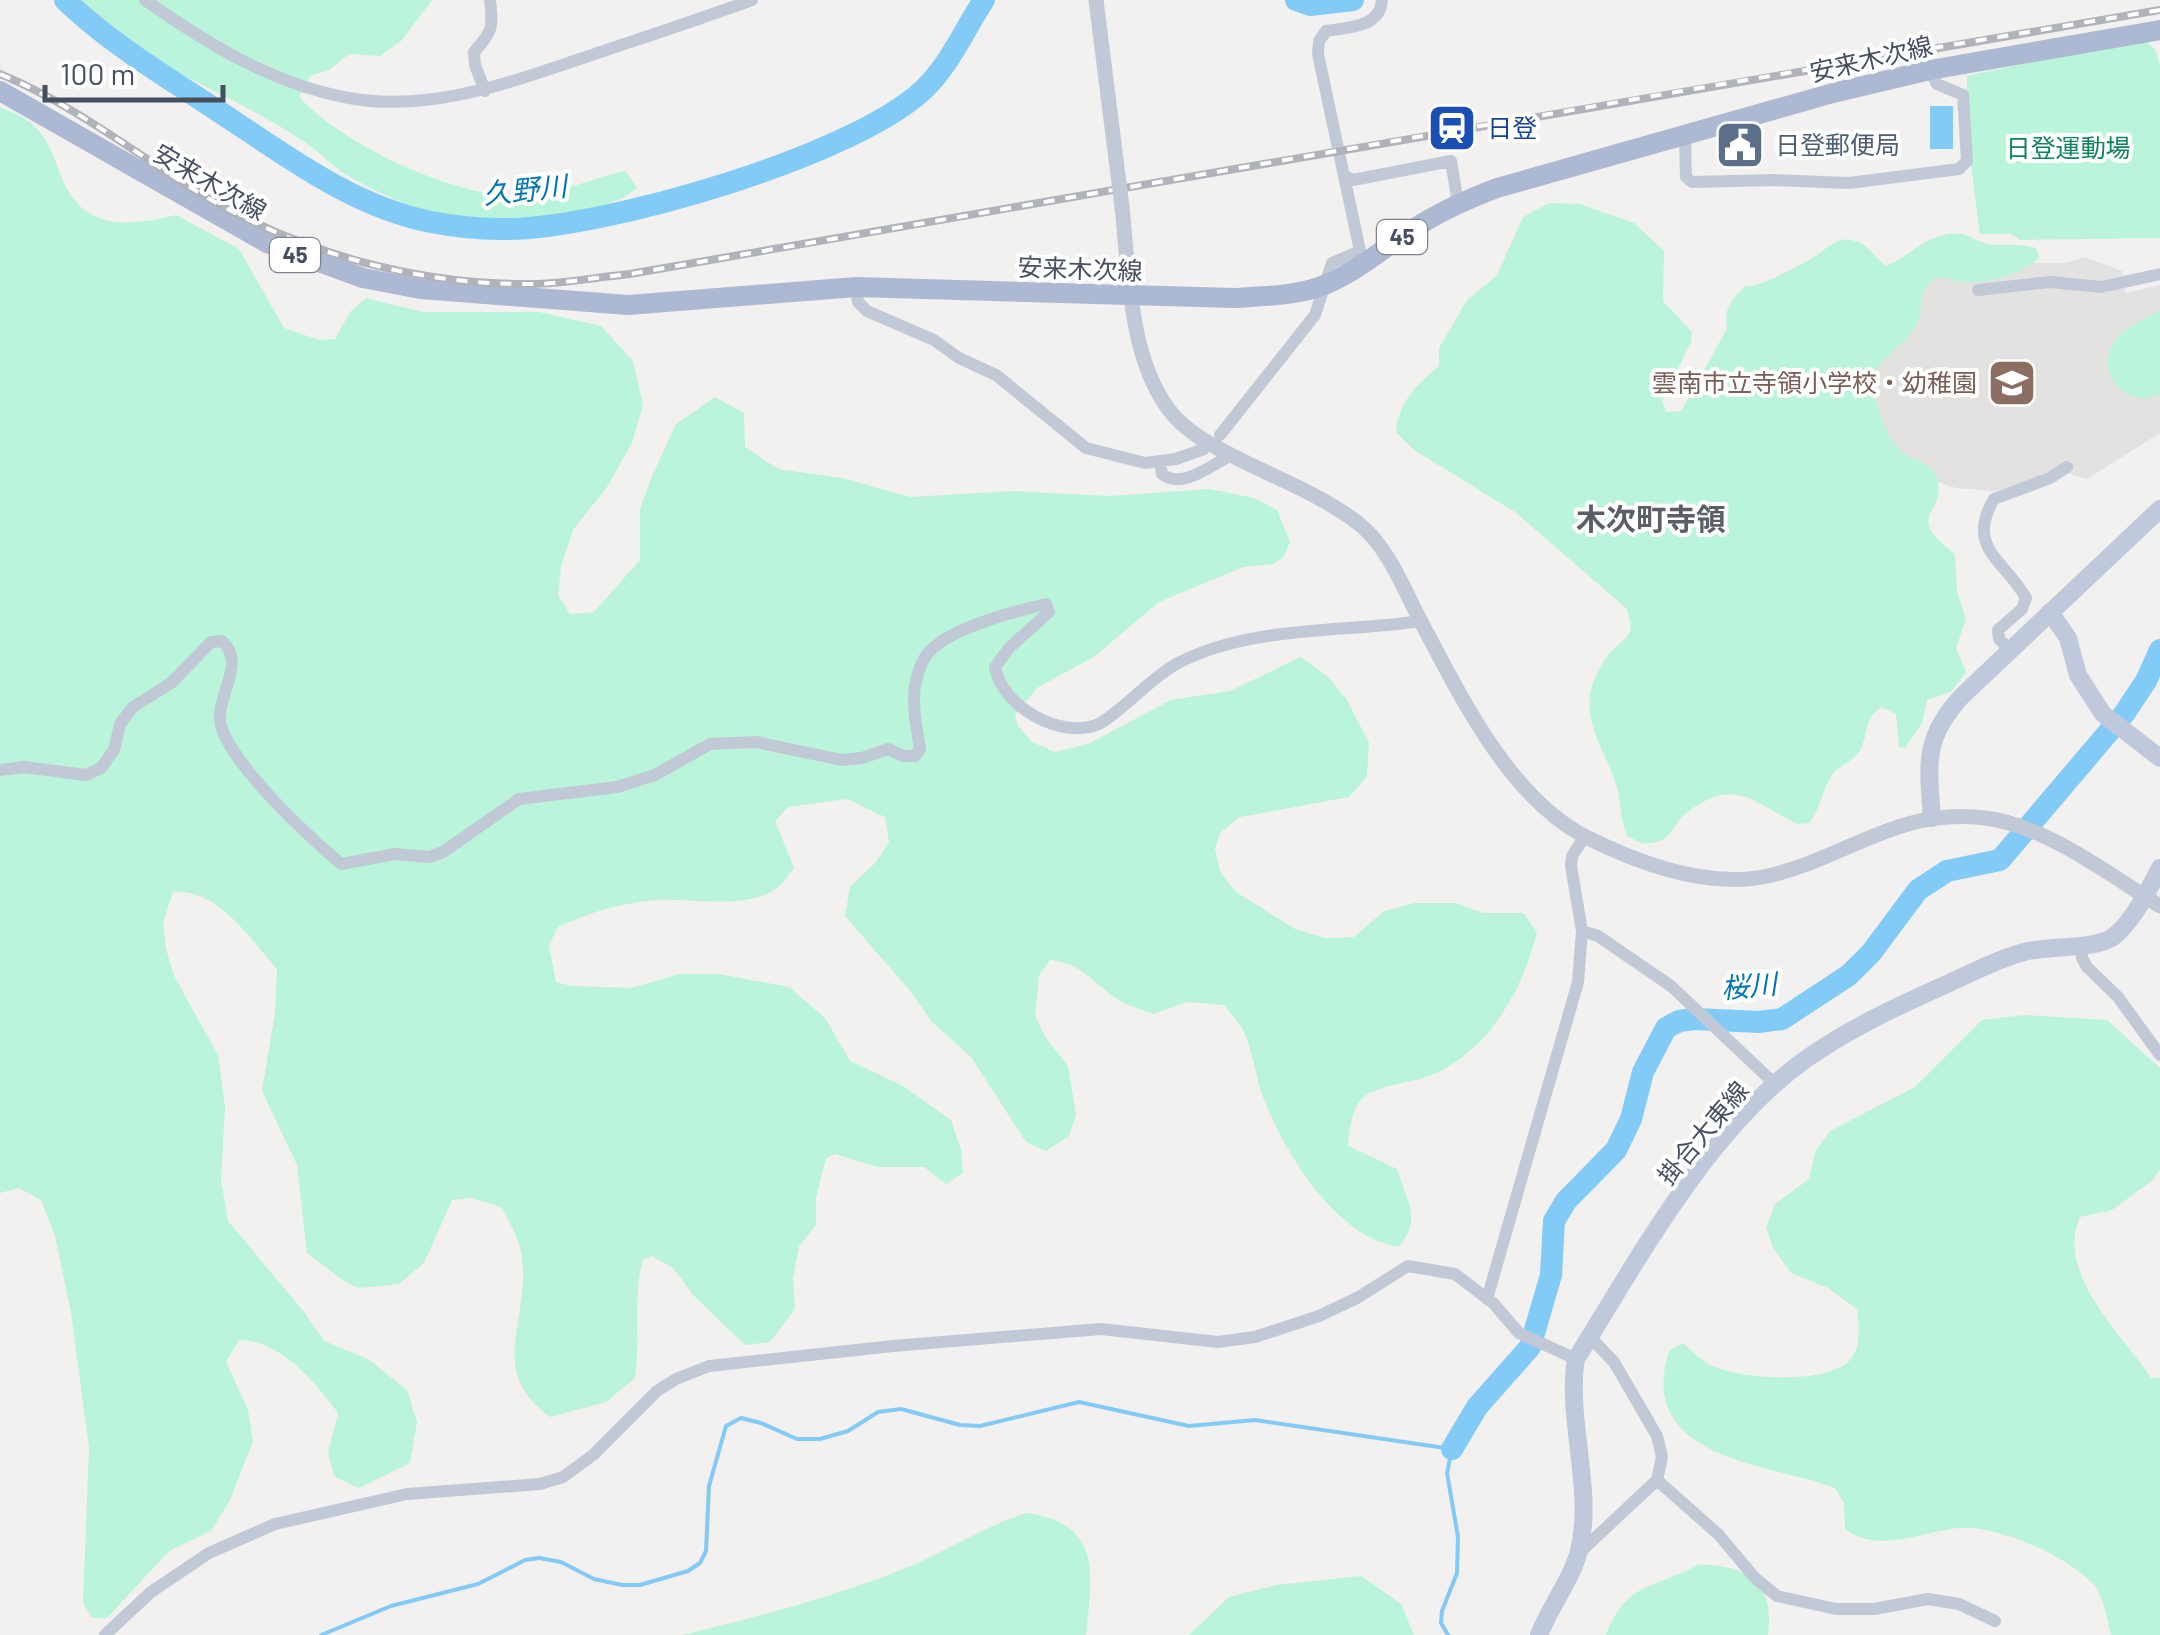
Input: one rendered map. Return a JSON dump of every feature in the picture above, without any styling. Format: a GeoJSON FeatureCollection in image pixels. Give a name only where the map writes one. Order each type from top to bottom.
{"type":"FeatureCollection","features":[{"type":"Feature","properties":{"kind":"main road","name":"安来木次線"},"geometry":{"type":"LineString","coordinates":[[0,91],[228,224],[292,254],[363,278],[455,293],[628,304],[856,287],[1234,298],[1294,294],[1325,285],[1458,203],[1497,188],[1833,92],[1930,70],[2160,30]]}},
{"type":"Feature","properties":{"kind":"main road"},"geometry":{"type":"LineString","coordinates":[[1932,818],[1928,769],[1935,731],[1962,696],[2160,509]]}},
{"type":"Feature","properties":{"kind":"main road"},"geometry":{"type":"LineString","coordinates":[[2050,612],[2068,638],[2078,676],[2116,726],[2160,758]]}},
{"type":"Feature","properties":{"kind":"main road","name":"掛合大東線"},"geometry":{"type":"LineString","coordinates":[[1576,1359],[1695,1175],[1727,1135],[1801,1062],[1846,1032],[2024,952],[2058,945],[2082,946],[2116,934],[2160,868]]}},
{"type":"Feature","properties":{"kind":"main road"},"geometry":{"type":"LineString","coordinates":[[1539,1635],[1578,1554],[1582,1458],[1574,1388],[1576,1359]]}},
{"type":"Feature","properties":{"kind":"street"},"geometry":{"type":"LineString","coordinates":[[145,0],[202,40],[254,68],[350,98],[392,101],[485,91],[752,0]]}},
{"type":"Feature","properties":{"kind":"street"},"geometry":{"type":"LineString","coordinates":[[485,91],[474,52],[488,39],[493,25],[490,0]]}},
{"type":"Feature","properties":{"kind":"street"},"geometry":{"type":"LineString","coordinates":[[1096,0],[1132,296],[1146,366],[1164,402],[1192,432],[1359,524],[1387,555],[1510,773],[1534,801],[1585,836],[1680,872],[1746,879],[1796,867],[1882,830],[1932,818],[1988,818],[2041,836],[2160,906]]}},
{"type":"Feature","properties":{"kind":"street"},"geometry":{"type":"LineString","coordinates":[[1220,436],[1316,315],[1332,264],[1360,250],[1346,177],[1336,150],[1318,54],[1319,40],[1326,31],[1368,23],[1379,15],[1382,3]]}},
{"type":"Feature","properties":{"kind":"street"},"geometry":{"type":"LineString","coordinates":[[1685,135],[1686,177],[1692,182],[1849,183],[1959,169],[1967,160],[1963,94],[1937,84],[1930,70]]}},
{"type":"Feature","properties":{"kind":"street"},"geometry":{"type":"LineString","coordinates":[[1346,177],[1353,180],[1451,162],[1458,203]]}},
{"type":"Feature","properties":{"kind":"street"},"geometry":{"type":"LineString","coordinates":[[1978,290],[2050,282],[2108,286],[2160,274]]}},
{"type":"Feature","properties":{"kind":"street"},"geometry":{"type":"LineString","coordinates":[[856,287],[858,302],[866,312],[934,340],[959,358],[996,375],[1086,448],[1144,463],[1204,449]]}},
{"type":"Feature","properties":{"kind":"street"},"geometry":{"type":"LineString","coordinates":[[1160,462],[1162,474],[1176,480],[1231,455]]}},
{"type":"Feature","properties":{"kind":"street"},"geometry":{"type":"LineString","coordinates":[[2010,650],[1998,630],[2022,609],[2026,598],[1986,546],[1984,522],[1994,500],[2050,478],[2066,466]]}},
{"type":"Feature","properties":{"kind":"street"},"geometry":{"type":"LineString","coordinates":[[0,770],[24,767],[86,775],[101,768],[114,750],[120,724],[133,707],[171,683],[211,642],[222,641],[230,648],[233,664],[220,708],[221,728],[252,775],[341,864],[394,854],[428,857],[443,852],[519,798],[618,787],[655,774],[710,744],[756,742],[842,760],[888,749],[903,756],[915,756],[920,749],[915,687],[930,650],[956,634],[1036,606],[1046,604],[1049,612],[1008,648],[995,666],[996,678],[1010,697],[1042,721],[1087,730],[1180,662],[1232,644],[1270,636],[1421,621]]}},
{"type":"Feature","properties":{"kind":"street"},"geometry":{"type":"LineString","coordinates":[[1487,1298],[1578,982],[1582,931],[1571,866],[1572,856],[1585,836]]}},
{"type":"Feature","properties":{"kind":"street"},"geometry":{"type":"LineString","coordinates":[[1582,931],[1598,936],[1671,986],[1776,1084]]}},
{"type":"Feature","properties":{"kind":"street"},"geometry":{"type":"LineString","coordinates":[[2082,946],[2087,967],[2118,997],[2160,1055]]}},
{"type":"Feature","properties":{"kind":"street"},"geometry":{"type":"LineString","coordinates":[[105,1635],[151,1592],[209,1552],[275,1524],[407,1494],[540,1484],[563,1477],[593,1455],[657,1391],[708,1366],[1102,1329],[1218,1342],[1254,1337],[1319,1316],[1408,1266],[1454,1274],[1487,1298],[1512,1328],[1576,1359]]}},
{"type":"Feature","properties":{"kind":"street"},"geometry":{"type":"LineString","coordinates":[[1578,1554],[1657,1480],[1662,1457],[1656,1436],[1614,1362],[1590,1337]]}},
{"type":"Feature","properties":{"kind":"street"},"geometry":{"type":"LineString","coordinates":[[1657,1480],[1719,1535],[1755,1578],[1776,1596],[1836,1608],[1874,1609],[1928,1599],[1959,1604],[1995,1621]]}},
{"type":"Feature","properties":{"kind":"shaded area","name":"雲南市立寺領小学校・幼稚園"},"geometry":{"type":"Polygon","coordinates":[[[2085,257],[2122,271],[2126,293],[2160,285],[2160,433],[2087,479],[2058,470],[2027,485],[1993,491],[1956,488],[1883,465],[1867,356],[1909,273],[1983,263],[2065,263],[2085,257]]]}},
{"type":"Feature","properties":{"kind":"green space"},"geometry":{"type":"Polygon","coordinates":[[[76,0],[432,0],[401,41],[380,56],[349,54],[329,70],[310,76],[299,97],[346,135],[376,153],[443,182],[508,196],[536,195],[626,171],[637,188],[591,209],[529,218],[465,216],[414,207],[353,179],[275,123],[156,60],[101,23],[76,0]]]}},
{"type":"Feature","properties":{"kind":"green space","name":"日登運動場"},"geometry":{"type":"Polygon","coordinates":[[[2145,40],[2156,51],[2160,68],[2160,238],[2020,240],[2011,234],[1980,234],[1966,127],[1967,76],[2145,40]]]}},
{"type":"Feature","properties":{"kind":"green space"},"geometry":{"type":"Polygon","coordinates":[[[0,107],[26,120],[41,134],[70,194],[92,215],[133,222],[176,215],[239,249],[284,328],[319,340],[335,339],[350,312],[366,298],[423,312],[539,312],[601,326],[633,361],[643,405],[632,443],[607,487],[573,530],[561,567],[558,595],[570,614],[594,612],[640,560],[640,509],[652,476],[676,424],[715,397],[744,413],[745,447],[778,469],[842,478],[910,497],[1013,491],[1110,496],[1210,489],[1254,498],[1277,510],[1290,542],[1283,558],[1273,564],[1243,567],[1159,602],[1095,656],[1037,688],[1015,715],[1018,726],[1032,742],[1055,752],[1088,744],[1171,700],[1230,691],[1301,657],[1328,677],[1347,700],[1369,743],[1367,776],[1349,797],[1240,817],[1220,833],[1215,849],[1220,872],[1236,892],[1295,929],[1325,938],[1354,937],[1384,911],[1415,903],[1456,903],[1483,913],[1523,913],[1537,932],[1512,997],[1470,1051],[1431,1075],[1372,1092],[1357,1106],[1348,1146],[1397,1169],[1408,1200],[1410,1227],[1399,1247],[1354,1228],[1315,1189],[1272,1119],[1246,1038],[1224,1005],[1187,1002],[1153,1014],[1118,1000],[1077,969],[1050,960],[1039,975],[1035,1016],[1045,1037],[1068,1066],[1076,1114],[1069,1136],[1046,1151],[1026,1142],[971,1057],[932,1022],[845,916],[850,887],[876,862],[889,842],[885,817],[847,799],[788,807],[775,821],[794,868],[776,889],[746,900],[630,903],[558,927],[549,945],[556,982],[631,988],[680,974],[718,974],[789,987],[825,1018],[850,1061],[903,1086],[951,1120],[961,1150],[963,1173],[946,1184],[924,1167],[877,1167],[835,1154],[826,1158],[816,1198],[816,1225],[799,1246],[793,1279],[795,1309],[770,1342],[745,1345],[694,1296],[673,1268],[652,1256],[643,1259],[635,1378],[606,1402],[550,1417],[519,1381],[515,1343],[522,1258],[501,1207],[472,1198],[452,1200],[424,1263],[399,1284],[359,1288],[307,1253],[297,1165],[262,1091],[275,1013],[277,969],[219,907],[189,893],[173,892],[163,922],[166,949],[174,976],[218,1055],[225,1106],[221,1180],[228,1221],[324,1341],[368,1359],[407,1390],[417,1422],[410,1463],[359,1488],[334,1476],[328,1453],[338,1413],[329,1401],[282,1355],[254,1342],[239,1340],[226,1362],[248,1410],[253,1441],[230,1500],[211,1531],[169,1551],[107,1618],[92,1618],[83,1603],[89,1448],[71,1313],[55,1236],[41,1200],[19,1188],[0,1193],[0,107]]]}},
{"type":"Feature","properties":{"kind":"green space"},"geometry":{"type":"Polygon","coordinates":[[[1549,203],[1580,204],[1634,223],[1664,251],[1663,301],[1692,332],[1691,342],[1662,401],[1666,412],[1681,411],[1727,329],[1727,310],[1740,291],[1789,271],[1836,242],[1860,243],[1886,266],[1927,241],[1955,233],[1987,244],[2036,248],[2039,257],[2033,263],[2004,277],[1962,282],[1937,277],[1925,289],[1914,330],[1877,370],[1877,402],[1892,439],[1905,454],[1926,465],[1936,476],[1939,488],[1928,521],[1939,540],[1955,554],[1957,592],[1966,619],[1956,648],[1966,672],[1951,692],[1927,700],[1922,723],[1905,748],[1899,747],[1896,714],[1881,707],[1875,712],[1860,750],[1831,776],[1809,823],[1798,824],[1755,801],[1730,794],[1702,802],[1661,840],[1643,844],[1627,836],[1618,791],[1589,707],[1600,667],[1630,630],[1626,608],[1515,512],[1414,450],[1396,432],[1400,412],[1410,395],[1439,366],[1439,348],[1467,300],[1497,275],[1523,217],[1549,203]]]}},
{"type":"Feature","properties":{"kind":"green space"},"geometry":{"type":"Polygon","coordinates":[[[2160,310],[2160,394],[2136,397],[2117,386],[2108,365],[2109,354],[2123,332],[2160,310]]]}},
{"type":"Feature","properties":{"kind":"green space"},"geometry":{"type":"Polygon","coordinates":[[[2025,1015],[2107,1020],[2160,1068],[2160,1169],[2153,1180],[2112,1210],[2080,1217],[2075,1238],[2076,1260],[2095,1302],[2151,1378],[2160,1378],[2160,1635],[2111,1635],[2093,1584],[2049,1553],[2011,1537],[1974,1528],[1886,1541],[1858,1536],[1845,1529],[1844,1503],[1835,1488],[1714,1451],[1689,1435],[1671,1414],[1664,1387],[1669,1351],[1683,1343],[1720,1369],[1758,1376],[1821,1374],[1849,1361],[1858,1343],[1857,1309],[1828,1288],[1791,1273],[1773,1248],[1766,1227],[1775,1204],[1809,1179],[1815,1152],[1830,1131],[1915,1087],[1982,1020],[2025,1015]]]}},
{"type":"Feature","properties":{"kind":"green space"},"geometry":{"type":"Polygon","coordinates":[[[1027,1513],[1052,1519],[1081,1540],[1090,1572],[1086,1635],[682,1635],[795,1606],[879,1578],[1027,1513]]]}},
{"type":"Feature","properties":{"kind":"green space"},"geometry":{"type":"Polygon","coordinates":[[[1699,1564],[1732,1569],[1755,1580],[1767,1601],[1768,1635],[1606,1635],[1614,1617],[1633,1595],[1699,1564]]]}},
{"type":"Feature","properties":{"kind":"green space"},"geometry":{"type":"Polygon","coordinates":[[[1361,1576],[1401,1604],[1414,1635],[1189,1635],[1229,1597],[1277,1585],[1361,1576]]]}},
{"type":"Feature","properties":{"kind":"water"},"geometry":{"type":"Polygon","coordinates":[[[1930,106],[1953,106],[1953,149],[1930,149],[1930,106]]]}},
{"type":"Feature","properties":{"kind":"waterway","name":"久野川"},"geometry":{"type":"LineString","coordinates":[[65,0],[139,59],[293,161],[346,191],[431,222],[499,229],[542,226],[661,203],[791,161],[849,136],[897,110],[930,83],[984,0]]}},
{"type":"Feature","properties":{"kind":"waterway","name":"久野川"},"geometry":{"type":"LineString","coordinates":[[1296,0],[1310,5],[1353,0]]}},
{"type":"Feature","properties":{"kind":"waterway","name":"桜川"},"geometry":{"type":"LineString","coordinates":[[1452,1449],[1477,1407],[1530,1347],[1551,1275],[1554,1221],[1566,1201],[1616,1150],[1631,1119],[1643,1072],[1666,1028],[1695,1019],[1782,1019],[1849,975],[1871,953],[1918,890],[1947,871],[2000,860],[2124,714],[2160,650]]}},
{"type":"Feature","properties":{"kind":"waterway"},"geometry":{"type":"LineString","coordinates":[[321,1635],[391,1606],[478,1584],[525,1560],[561,1562],[594,1579],[622,1585],[640,1585],[688,1571],[700,1563],[706,1551],[709,1486],[726,1426],[741,1418],[797,1439],[820,1439],[848,1431],[878,1412],[901,1409],[960,1425],[980,1426],[1079,1402],[1189,1426],[1255,1420],[1452,1449],[1447,1473],[1458,1537],[1457,1573],[1442,1611],[1441,1623],[1448,1635]]}},
{"type":"Feature","properties":{"kind":"railway"},"geometry":{"type":"LineString","coordinates":[[0,74],[79,115],[203,195],[279,234],[403,272],[488,283],[543,284],[630,274],[2160,10]]}},
{"type":"Feature","properties":{"kind":"place","name":"日登"},"geometry":{"type":"Point","coordinates":[1452,128]}},
{"type":"Feature","properties":{"kind":"place","name":"日登郵便局"},"geometry":{"type":"Point","coordinates":[1740,145]}},
{"type":"Feature","properties":{"kind":"place","name":"雲南市立寺領小学校・幼稚園"},"geometry":{"type":"Point","coordinates":[2012,383]}},
{"type":"Feature","properties":{"kind":"district","name":"木次町寺領"},"geometry":{"type":"Point","coordinates":[1651,520]}}]}
